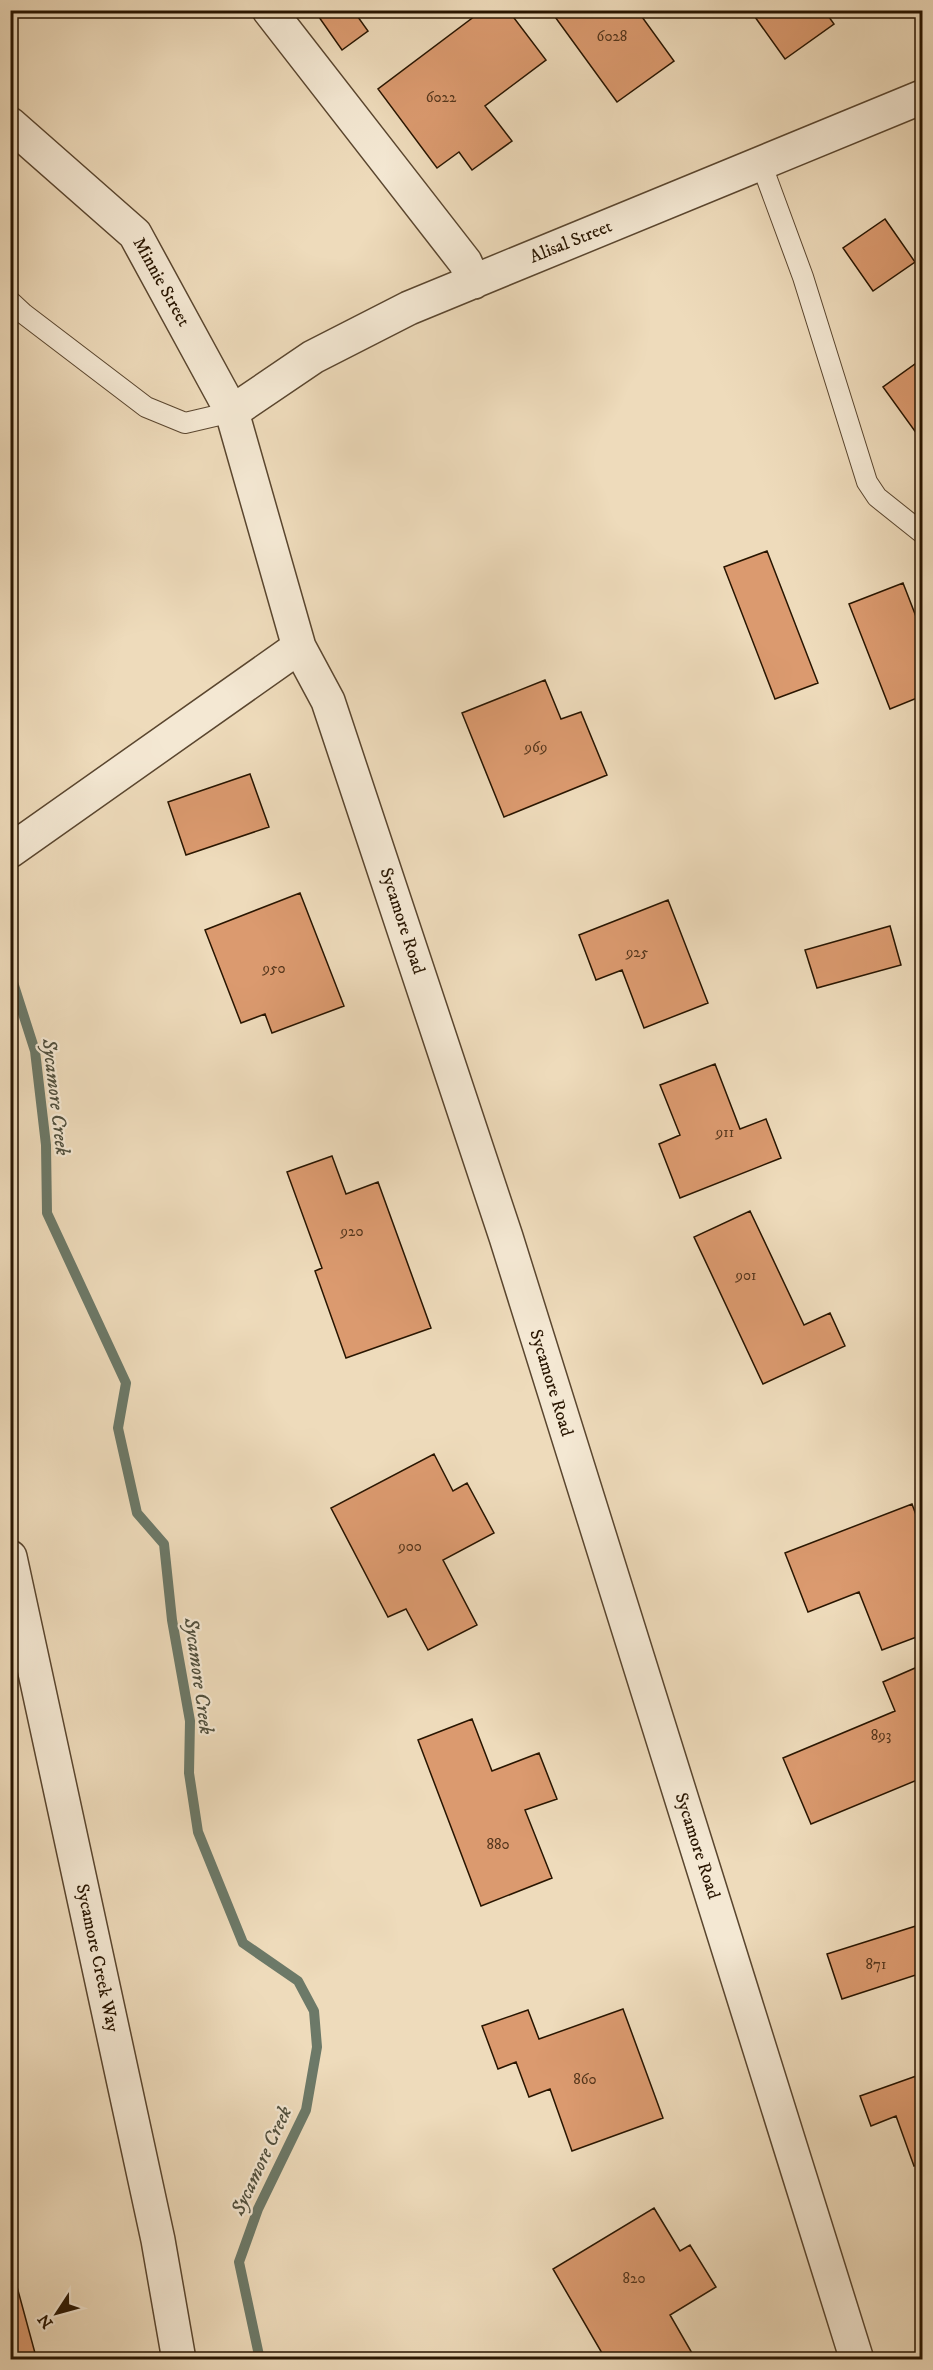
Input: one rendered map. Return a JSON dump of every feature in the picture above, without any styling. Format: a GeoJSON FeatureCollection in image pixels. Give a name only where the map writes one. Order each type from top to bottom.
{"type":"FeatureCollection","features":[{"type":"Feature","properties":{"kind":"street"},"geometry":{"type":"LineString","coordinates":[[269,10],[465,262],[474,282]]}},
{"type":"Feature","properties":{"kind":"street","name":"Alisal Street"},"geometry":{"type":"LineString","coordinates":[[232,412],[313,357],[409,308],[922,97]]}},
{"type":"Feature","properties":{"kind":"street","name":"Minnie Street"},"geometry":{"type":"LineString","coordinates":[[10,124],[135,234],[232,412]]}},
{"type":"Feature","properties":{"kind":"street","name":"Sycamore Road"},"geometry":{"type":"LineString","coordinates":[[232,412],[299,646],[328,701],[502,1225],[858,2360]]}},
{"type":"Feature","properties":{"kind":"street"},"geometry":{"type":"LineString","coordinates":[[10,851],[299,646]]}},
{"type":"Feature","properties":{"kind":"street","name":"Sycamore Creek Way"},"geometry":{"type":"LineString","coordinates":[[10,1557],[156,2229],[179,2360]]}},
{"type":"Feature","properties":{"kind":"lane"},"geometry":{"type":"LineString","coordinates":[[761,164],[803,277],[867,482],[878,497],[922,533]]}},
{"type":"Feature","properties":{"kind":"lane"},"geometry":{"type":"LineString","coordinates":[[10,301],[146,407],[184,423],[232,412]]}},
{"type":"Feature","properties":{"kind":"building"},"geometry":{"type":"Polygon","coordinates":[[[314,10],[353,10],[368,31],[342,50],[314,10]]]}},
{"type":"Feature","properties":{"kind":"building"},"geometry":{"type":"Polygon","coordinates":[[[483,10],[508,10],[546,60],[485,106],[512,141],[472,170],[459,152],[437,168],[378,89],[483,10]]]}},
{"type":"Feature","properties":{"kind":"building"},"geometry":{"type":"Polygon","coordinates":[[[550,10],[637,10],[674,61],[617,102],[550,10]]]}},
{"type":"Feature","properties":{"kind":"building"},"geometry":{"type":"Polygon","coordinates":[[[750,10],[824,10],[834,24],[785,59],[750,10]]]}},
{"type":"Feature","properties":{"kind":"building"},"geometry":{"type":"Polygon","coordinates":[[[885,219],[915,262],[873,291],[843,248],[885,219]]]}},
{"type":"Feature","properties":{"kind":"building"},"geometry":{"type":"Polygon","coordinates":[[[922,359],[922,441],[883,387],[922,359]]]}},
{"type":"Feature","properties":{"kind":"building"},"geometry":{"type":"Polygon","coordinates":[[[767,551],[818,683],[775,699],[724,567],[767,551]]]}},
{"type":"Feature","properties":{"kind":"building"},"geometry":{"type":"Polygon","coordinates":[[[903,583],[922,632],[922,696],[890,709],[849,604],[903,583]]]}},
{"type":"Feature","properties":{"kind":"building"},"geometry":{"type":"Polygon","coordinates":[[[545,680],[561,719],[581,712],[607,775],[504,817],[462,713],[545,680]]]}},
{"type":"Feature","properties":{"kind":"building"},"geometry":{"type":"Polygon","coordinates":[[[250,774],[269,827],[186,855],[168,802],[250,774]]]}},
{"type":"Feature","properties":{"kind":"building"},"geometry":{"type":"Polygon","coordinates":[[[300,893],[344,1006],[272,1033],[265,1014],[241,1023],[205,930],[300,893]]]}},
{"type":"Feature","properties":{"kind":"building"},"geometry":{"type":"Polygon","coordinates":[[[668,900],[708,1003],[644,1028],[622,970],[596,980],[579,935],[668,900]]]}},
{"type":"Feature","properties":{"kind":"building"},"geometry":{"type":"Polygon","coordinates":[[[890,926],[901,965],[817,988],[805,950],[890,926]]]}},
{"type":"Feature","properties":{"kind":"building"},"geometry":{"type":"Polygon","coordinates":[[[715,1064],[740,1129],[766,1119],[781,1158],[680,1198],[659,1144],[680,1135],[660,1085],[715,1064]]]}},
{"type":"Feature","properties":{"kind":"building"},"geometry":{"type":"Polygon","coordinates":[[[332,1156],[346,1194],[378,1182],[431,1328],[346,1358],[315,1271],[322,1268],[287,1172],[332,1156]]]}},
{"type":"Feature","properties":{"kind":"building"},"geometry":{"type":"Polygon","coordinates":[[[750,1211],[804,1325],[830,1313],[845,1346],[763,1384],[694,1237],[750,1211]]]}},
{"type":"Feature","properties":{"kind":"building"},"geometry":{"type":"Polygon","coordinates":[[[434,1454],[453,1491],[467,1483],[494,1533],[443,1560],[477,1625],[428,1650],[406,1609],[388,1617],[331,1508],[434,1454]]]}},
{"type":"Feature","properties":{"kind":"building"},"geometry":{"type":"Polygon","coordinates":[[[912,1504],[922,1531],[922,1635],[882,1650],[859,1592],[808,1612],[785,1553],[912,1504]]]}},
{"type":"Feature","properties":{"kind":"building"},"geometry":{"type":"Polygon","coordinates":[[[922,1665],[922,1778],[811,1824],[783,1758],[895,1711],[883,1682],[922,1665]]]}},
{"type":"Feature","properties":{"kind":"building"},"geometry":{"type":"Polygon","coordinates":[[[472,1719],[492,1771],[539,1753],[557,1799],[525,1810],[552,1878],[481,1906],[418,1740],[472,1719]]]}},
{"type":"Feature","properties":{"kind":"building"},"geometry":{"type":"Polygon","coordinates":[[[919,1925],[922,1936],[922,1973],[842,1999],[827,1954],[919,1925]]]}},
{"type":"Feature","properties":{"kind":"building"},"geometry":{"type":"Polygon","coordinates":[[[623,2009],[663,2118],[572,2151],[550,2089],[529,2097],[516,2062],[498,2069],[482,2026],[528,2010],[539,2039],[623,2009]]]}},
{"type":"Feature","properties":{"kind":"building"},"geometry":{"type":"Polygon","coordinates":[[[919,2075],[922,2086],[922,2163],[914,2166],[896,2116],[871,2126],[860,2096],[919,2075]]]}},
{"type":"Feature","properties":{"kind":"building"},"geometry":{"type":"Polygon","coordinates":[[[654,2208],[680,2251],[690,2245],[716,2287],[670,2315],[696,2360],[635,2360],[631,2353],[621,2360],[606,2360],[553,2269],[654,2208]]]}},
{"type":"Feature","properties":{"kind":"building"},"geometry":{"type":"Polygon","coordinates":[[[10,2261],[35,2353],[11,2360],[10,2360],[10,2261]]]}},
{"type":"Feature","properties":{"kind":"waterway","name":"Sycamore Creek"},"geometry":{"type":"LineString","coordinates":[[10,973],[35,1051],[46,1145],[47,1213],[126,1383],[118,1428],[137,1513],[164,1544],[172,1620],[190,1721],[189,1773],[198,1832],[243,1943],[298,1981],[314,2011],[317,2047],[306,2110],[258,2209],[239,2262],[260,2360]]}}]}
